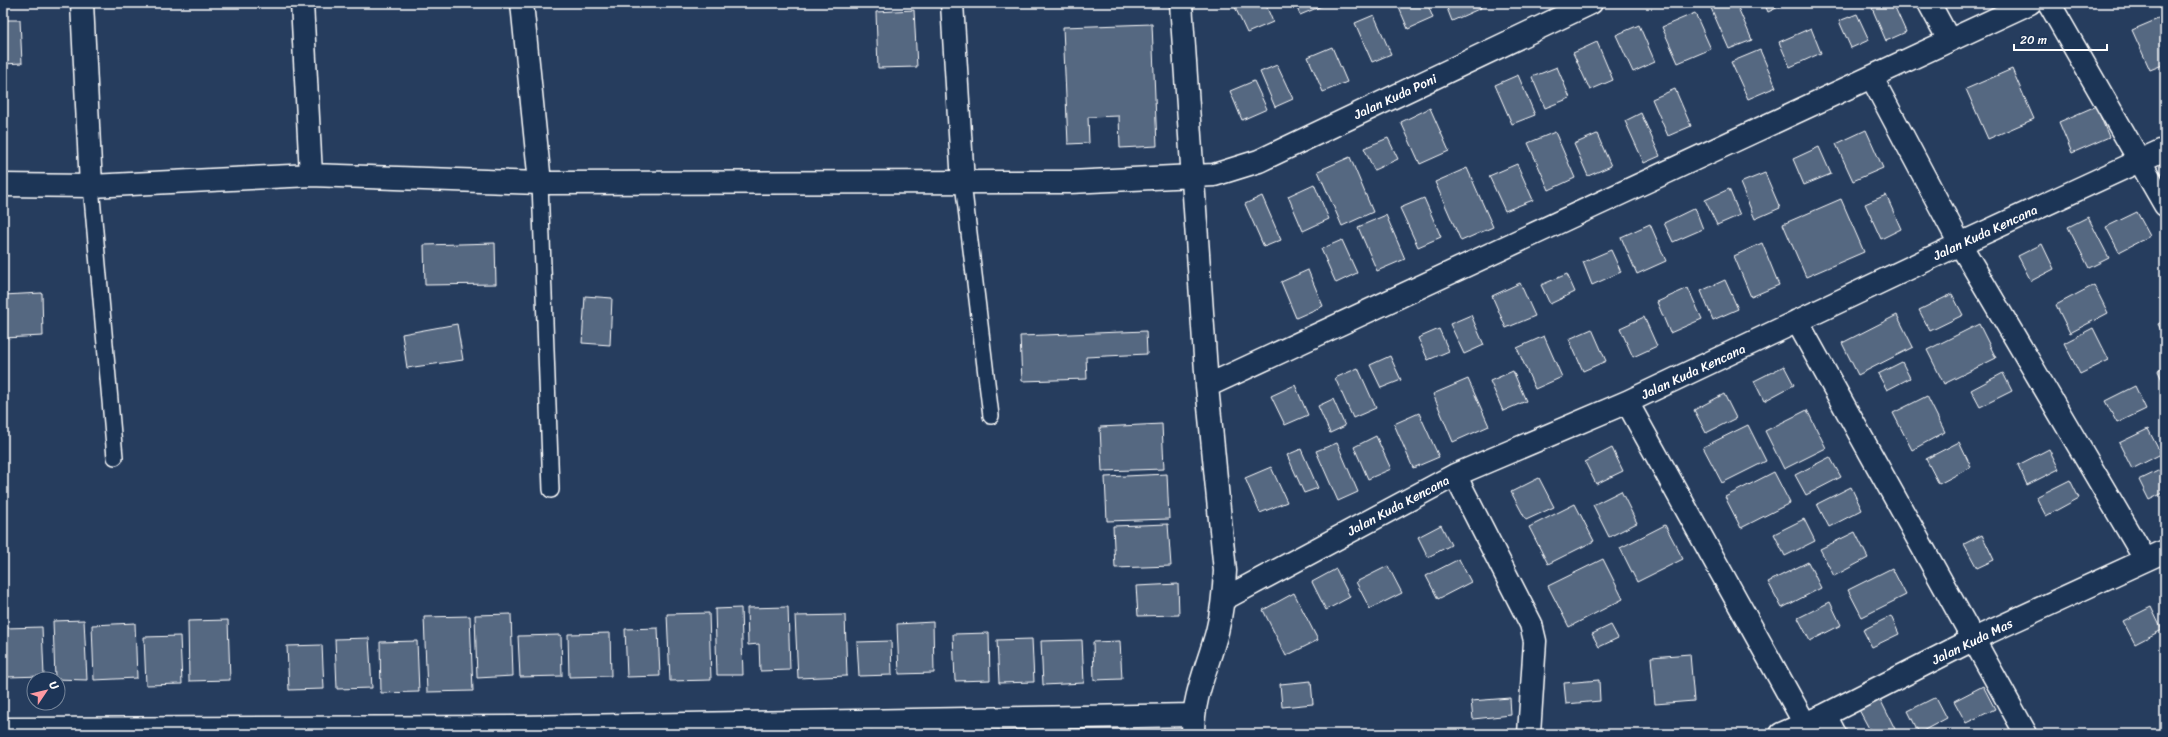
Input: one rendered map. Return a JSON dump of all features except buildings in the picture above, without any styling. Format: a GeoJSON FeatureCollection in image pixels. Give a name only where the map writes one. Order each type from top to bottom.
{"type":"FeatureCollection","features":[{"type":"Feature","properties":{"kind":"street"},"geometry":{"type":"LineString","coordinates":[[82,3],[91,186]]}},
{"type":"Feature","properties":{"kind":"street"},"geometry":{"type":"LineString","coordinates":[[302,3],[311,174]]}},
{"type":"Feature","properties":{"kind":"street"},"geometry":{"type":"LineString","coordinates":[[522,3],[540,183]]}},
{"type":"Feature","properties":{"kind":"street"},"geometry":{"type":"LineString","coordinates":[[952,3],[963,183]]}},
{"type":"Feature","properties":{"kind":"street"},"geometry":{"type":"LineString","coordinates":[[3,729],[103,732],[518,731],[1193,725],[1201,677],[1216,633],[1224,599],[1225,571],[1207,386],[1194,176],[1181,3]]}},
{"type":"Feature","properties":{"kind":"street","name":"Jalan Kuda Poni"},"geometry":{"type":"LineString","coordinates":[[3,185],[91,186],[311,174],[540,183],[1070,182],[1214,175],[1259,161],[1591,3]]}},
{"type":"Feature","properties":{"kind":"street"},"geometry":{"type":"LineString","coordinates":[[1929,3],[1949,40]]}},
{"type":"Feature","properties":{"kind":"street"},"geometry":{"type":"LineString","coordinates":[[1207,386],[1872,78],[1949,40],[2030,3]]}},
{"type":"Feature","properties":{"kind":"street"},"geometry":{"type":"LineString","coordinates":[[2049,3],[2165,205]]}},
{"type":"Feature","properties":{"kind":"street"},"geometry":{"type":"LineString","coordinates":[[1872,78],[1960,244],[2145,559]]}},
{"type":"Feature","properties":{"kind":"street","name":"Jalan Kuda Kencana"},"geometry":{"type":"LineString","coordinates":[[1224,599],[1455,475],[1627,402],[1960,244],[2165,149]]}},
{"type":"Feature","properties":{"kind":"street"},"geometry":{"type":"LineString","coordinates":[[1797,321],[2026,734]]}},
{"type":"Feature","properties":{"kind":"street"},"geometry":{"type":"LineString","coordinates":[[1627,402],[1815,720],[1835,734]]}},
{"type":"Feature","properties":{"kind":"street"},"geometry":{"type":"LineString","coordinates":[[1455,475],[1531,624],[1535,641],[1529,734]]}},
{"type":"Feature","properties":{"kind":"street","name":"Jalan Kuda Mas"},"geometry":{"type":"LineString","coordinates":[[1781,734],[1815,720],[1974,639],[2165,551]]}},
{"type":"Feature","properties":{"kind":"lane"},"geometry":{"type":"LineString","coordinates":[[540,183],[551,490]]}},
{"type":"Feature","properties":{"kind":"lane"},"geometry":{"type":"LineString","coordinates":[[963,183],[991,416]]}},
{"type":"Feature","properties":{"kind":"lane"},"geometry":{"type":"LineString","coordinates":[[91,186],[116,457]]}}]}
